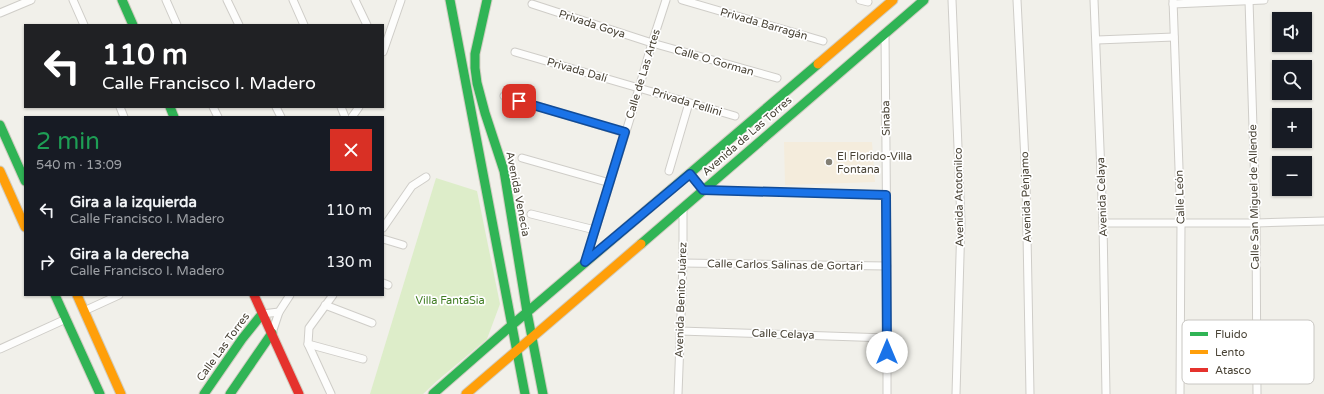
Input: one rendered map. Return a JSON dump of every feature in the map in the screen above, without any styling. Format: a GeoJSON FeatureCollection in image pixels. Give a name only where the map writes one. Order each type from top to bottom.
{"type":"FeatureCollection","features":[{"type":"Feature","properties":{"kind":"main road"},"geometry":{"type":"LineString","coordinates":[[122,0],[133,24]]}},
{"type":"Feature","properties":{"kind":"main road"},"geometry":{"type":"LineString","coordinates":[[450,0],[525,394]]}},
{"type":"Feature","properties":{"kind":"main road","name":"Avenida Venecia"},"geometry":{"type":"LineString","coordinates":[[487,0],[475,55],[476,80],[504,171],[527,312],[544,394]]}},
{"type":"Feature","properties":{"kind":"main road","name":"Avenida de Las Torres"},"geometry":{"type":"LineString","coordinates":[[433,394],[585,262],[893,0]]}},
{"type":"Feature","properties":{"kind":"main road","name":"Avenida de Las Torres"},"geometry":{"type":"LineString","coordinates":[[466,394],[924,0]]}},
{"type":"Feature","properties":{"kind":"main road"},"geometry":{"type":"LineString","coordinates":[[0,125],[24,179]]}},
{"type":"Feature","properties":{"kind":"main road"},"geometry":{"type":"LineString","coordinates":[[0,171],[24,225]]}},
{"type":"Feature","properties":{"kind":"main road"},"geometry":{"type":"LineString","coordinates":[[55,296],[100,394]]}},
{"type":"Feature","properties":{"kind":"main road"},"geometry":{"type":"LineString","coordinates":[[77,296],[121,394]]}},
{"type":"Feature","properties":{"kind":"main road"},"geometry":{"type":"LineString","coordinates":[[254,296],[299,394]]}},
{"type":"Feature","properties":{"kind":"main road","name":"Calle Las Torres"},"geometry":{"type":"LineString","coordinates":[[204,394],[262,314]]}},
{"type":"Feature","properties":{"kind":"main road"},"geometry":{"type":"LineString","coordinates":[[230,394],[272,333]]}},
{"type":"Feature","properties":{"kind":"street"},"geometry":{"type":"LineString","coordinates":[[0,13],[30,0]]}},
{"type":"Feature","properties":{"kind":"street"},"geometry":{"type":"LineString","coordinates":[[73,0],[84,24]]}},
{"type":"Feature","properties":{"kind":"street"},"geometry":{"type":"LineString","coordinates":[[166,0],[177,24]]}},
{"type":"Feature","properties":{"kind":"street"},"geometry":{"type":"LineString","coordinates":[[227,0],[239,24]]}},
{"type":"Feature","properties":{"kind":"street"},"geometry":{"type":"LineString","coordinates":[[293,0],[304,24]]}},
{"type":"Feature","properties":{"kind":"street"},"geometry":{"type":"LineString","coordinates":[[355,0],[366,24]]}},
{"type":"Feature","properties":{"kind":"street"},"geometry":{"type":"LineString","coordinates":[[384,49],[401,0]]}},
{"type":"Feature","properties":{"kind":"street","name":"Calle de Las Artes"},"geometry":{"type":"LineString","coordinates":[[585,262],[666,0]]}},
{"type":"Feature","properties":{"kind":"street","name":"Privada Barragán"},"geometry":{"type":"LineString","coordinates":[[682,0],[823,41]]}},
{"type":"Feature","properties":{"kind":"street"},"geometry":{"type":"LineString","coordinates":[[860,0],[868,2]]}},
{"type":"Feature","properties":{"kind":"street","name":"Avenida Atotonilco"},"geometry":{"type":"LineString","coordinates":[[952,0],[961,220],[956,394]]}},
{"type":"Feature","properties":{"kind":"street","name":"Avenida Pénjamo"},"geometry":{"type":"LineString","coordinates":[[1017,0],[1026,181],[1030,394]]}},
{"type":"Feature","properties":{"kind":"street","name":"Avenida Celaya"},"geometry":{"type":"LineString","coordinates":[[1094,0],[1097,40],[1103,223],[1106,394]]}},
{"type":"Feature","properties":{"kind":"street","name":"Calle San Miguel de Allende"},"geometry":{"type":"LineString","coordinates":[[1249,0],[1256,223],[1257,320]]}},
{"type":"Feature","properties":{"kind":"street"},"geometry":{"type":"LineString","coordinates":[[1173,2],[1264,0]]}},
{"type":"Feature","properties":{"kind":"street","name":"Calle León"},"geometry":{"type":"LineString","coordinates":[[1173,2],[1181,224],[1180,394]]}},
{"type":"Feature","properties":{"kind":"street","name":"Privada Goya"},"geometry":{"type":"LineString","coordinates":[[532,4],[652,43]]}},
{"type":"Feature","properties":{"kind":"street","name":"Sinaba"},"geometry":{"type":"LineString","coordinates":[[885,34],[887,394]]}},
{"type":"Feature","properties":{"kind":"street"},"geometry":{"type":"LineString","coordinates":[[1097,40],[1174,37]]}},
{"type":"Feature","properties":{"kind":"street","name":"Calle O Gorman"},"geometry":{"type":"LineString","coordinates":[[652,43],[777,78]]}},
{"type":"Feature","properties":{"kind":"street","name":"Privada Dalí"},"geometry":{"type":"LineString","coordinates":[[515,52],[639,88]]}},
{"type":"Feature","properties":{"kind":"street","name":"Privada Fellini"},"geometry":{"type":"LineString","coordinates":[[639,88],[735,116]]}},
{"type":"Feature","properties":{"kind":"street"},"geometry":{"type":"LineString","coordinates":[[504,96],[625,132]]}},
{"type":"Feature","properties":{"kind":"street"},"geometry":{"type":"LineString","coordinates":[[669,171],[689,103]]}},
{"type":"Feature","properties":{"kind":"street"},"geometry":{"type":"LineString","coordinates":[[522,158],[610,183]]}},
{"type":"Feature","properties":{"kind":"street"},"geometry":{"type":"LineString","coordinates":[[690,174],[703,190],[886,195]]}},
{"type":"Feature","properties":{"kind":"street"},"geometry":{"type":"LineString","coordinates":[[384,227],[412,186],[426,177]]}},
{"type":"Feature","properties":{"kind":"street","name":"Avenida Benito Juárez"},"geometry":{"type":"LineString","coordinates":[[678,394],[683,263],[683,207]]}},
{"type":"Feature","properties":{"kind":"street"},"geometry":{"type":"LineString","coordinates":[[531,214],[595,230]]}},
{"type":"Feature","properties":{"kind":"street"},"geometry":{"type":"LineString","coordinates":[[1103,223],[1181,224],[1324,221]]}},
{"type":"Feature","properties":{"kind":"street"},"geometry":{"type":"LineString","coordinates":[[384,239],[403,245]]}},
{"type":"Feature","properties":{"kind":"street","name":"Calle Carlos Salinas de Gortari"},"geometry":{"type":"LineString","coordinates":[[683,263],[887,266]]}},
{"type":"Feature","properties":{"kind":"street"},"geometry":{"type":"LineString","coordinates":[[84,311],[117,296]]}},
{"type":"Feature","properties":{"kind":"street"},"geometry":{"type":"LineString","coordinates":[[272,333],[279,312],[289,296]]}},
{"type":"Feature","properties":{"kind":"street"},"geometry":{"type":"LineString","coordinates":[[331,394],[308,344],[309,328],[332,296]]}},
{"type":"Feature","properties":{"kind":"street"},"geometry":{"type":"LineString","coordinates":[[325,305],[372,323]]}},
{"type":"Feature","properties":{"kind":"street"},"geometry":{"type":"LineString","coordinates":[[262,314],[279,312]]}},
{"type":"Feature","properties":{"kind":"street"},"geometry":{"type":"LineString","coordinates":[[0,349],[66,319]]}},
{"type":"Feature","properties":{"kind":"street","name":"Calle Celaya"},"geometry":{"type":"LineString","coordinates":[[680,331],[887,338]]}},
{"type":"Feature","properties":{"kind":"street"},"geometry":{"type":"LineString","coordinates":[[308,344],[363,359]]}},
{"type":"Feature","properties":{"kind":"street","name":"Calle San Miguel de Allende"},"geometry":{"type":"LineString","coordinates":[[1257,384],[1257,394]]}},
{"type":"Feature","properties":{"kind":"shaded area","name":"El Florido-Villa Fontana"},"geometry":{"type":"Polygon","coordinates":[[[784,142],[872,142],[875,182],[785,185],[784,142]]]}},
{"type":"Feature","properties":{"kind":"green space","name":"Villa FantaSia"},"geometry":{"type":"Polygon","coordinates":[[[436,178],[477,191],[500,304],[487,339],[423,394],[370,394],[436,178]]]}},
{"type":"Feature","properties":{"kind":"traffic: fast"},"geometry":{"type":"LineString","coordinates":[[122,0],[133,24]]}},
{"type":"Feature","properties":{"kind":"traffic: fast"},"geometry":{"type":"LineString","coordinates":[[450,0],[525,394]]}},
{"type":"Feature","properties":{"kind":"traffic: fast"},"geometry":{"type":"LineString","coordinates":[[487,0],[475,54],[477,83],[504,171],[527,312],[543,394]]}},
{"type":"Feature","properties":{"kind":"traffic: fast"},"geometry":{"type":"LineString","coordinates":[[641,244],[924,0]]}},
{"type":"Feature","properties":{"kind":"traffic: fast"},"geometry":{"type":"LineString","coordinates":[[433,394],[818,64]]}},
{"type":"Feature","properties":{"kind":"traffic: fast"},"geometry":{"type":"LineString","coordinates":[[170,108],[174,116]]}},
{"type":"Feature","properties":{"kind":"traffic: fast"},"geometry":{"type":"LineString","coordinates":[[0,125],[24,179]]}},
{"type":"Feature","properties":{"kind":"traffic: fast"},"geometry":{"type":"LineString","coordinates":[[55,296],[100,394]]}},
{"type":"Feature","properties":{"kind":"traffic: fast"},"geometry":{"type":"LineString","coordinates":[[204,394],[242,339],[262,314]]}},
{"type":"Feature","properties":{"kind":"traffic: fast"},"geometry":{"type":"LineString","coordinates":[[230,394],[272,333]]}},
{"type":"Feature","properties":{"kind":"traffic: slow"},"geometry":{"type":"LineString","coordinates":[[818,64],[893,0]]}},
{"type":"Feature","properties":{"kind":"traffic: slow"},"geometry":{"type":"LineString","coordinates":[[0,171],[24,225]]}},
{"type":"Feature","properties":{"kind":"traffic: slow"},"geometry":{"type":"LineString","coordinates":[[466,394],[641,244]]}},
{"type":"Feature","properties":{"kind":"traffic: slow"},"geometry":{"type":"LineString","coordinates":[[77,296],[121,394]]}},
{"type":"Feature","properties":{"kind":"traffic: jam"},"geometry":{"type":"LineString","coordinates":[[254,296],[299,394]]}},
{"type":"Feature","properties":{"kind":"place","name":"El Florido-Villa Fontana"},"geometry":{"type":"Point","coordinates":[829,162]}},
{"type":"Feature","properties":{"kind":"route"},"geometry":{"type":"LineString","coordinates":[[519,101],[625,132],[585,262],[690,174],[703,190],[886,195],[887,352]]}}]}
